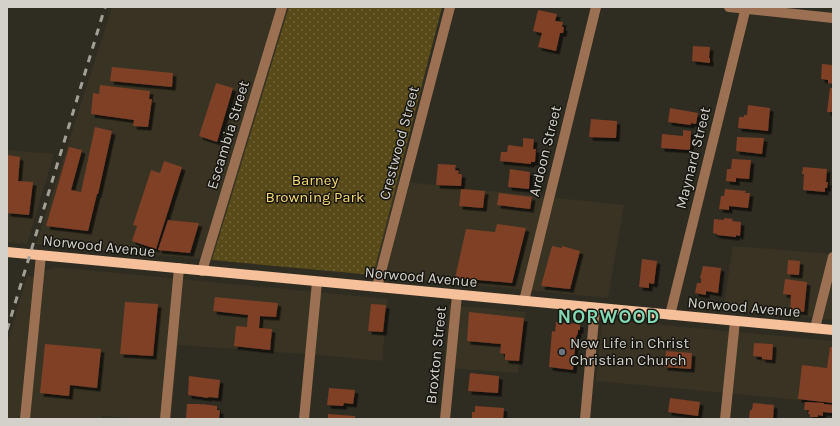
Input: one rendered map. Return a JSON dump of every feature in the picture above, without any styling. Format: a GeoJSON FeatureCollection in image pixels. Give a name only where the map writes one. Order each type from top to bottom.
{"type":"FeatureCollection","features":[{"type":"Feature","properties":{"kind":"main road","name":"Norwood Avenue"},"geometry":{"type":"LineString","coordinates":[[7,252],[833,330]]}},
{"type":"Feature","properties":{"kind":"street","name":"Escambia Street"},"geometry":{"type":"LineString","coordinates":[[202,271],[282,7]]}},
{"type":"Feature","properties":{"kind":"street","name":"Crestwood Street"},"geometry":{"type":"LineString","coordinates":[[376,287],[450,7]]}},
{"type":"Feature","properties":{"kind":"street","name":"Ardoon Street"},"geometry":{"type":"LineString","coordinates":[[524,301],[596,7]]}},
{"type":"Feature","properties":{"kind":"street"},"geometry":{"type":"LineString","coordinates":[[729,7],[833,18]]}},
{"type":"Feature","properties":{"kind":"street","name":"Maynard Street"},"geometry":{"type":"LineString","coordinates":[[670,315],[746,8]]}},
{"type":"Feature","properties":{"kind":"street"},"geometry":{"type":"LineString","coordinates":[[25,419],[41,255]]}},
{"type":"Feature","properties":{"kind":"street"},"geometry":{"type":"LineString","coordinates":[[815,328],[833,257]]}},
{"type":"Feature","properties":{"kind":"street"},"geometry":{"type":"LineString","coordinates":[[165,419],[178,268]]}},
{"type":"Feature","properties":{"kind":"street"},"geometry":{"type":"LineString","coordinates":[[304,419],[317,282]]}},
{"type":"Feature","properties":{"kind":"street","name":"Broxton Street"},"geometry":{"type":"LineString","coordinates":[[445,419],[457,295]]}},
{"type":"Feature","properties":{"kind":"street"},"geometry":{"type":"LineString","coordinates":[[585,419],[595,308]]}},
{"type":"Feature","properties":{"kind":"street"},"geometry":{"type":"LineString","coordinates":[[725,419],[735,321]]}},
{"type":"Feature","properties":{"kind":"shaded area"},"geometry":{"type":"Polygon","coordinates":[[[112,7],[289,7],[212,260],[36,244],[112,7]]]}},
{"type":"Feature","properties":{"kind":"shaded area"},"geometry":{"type":"Polygon","coordinates":[[[7,150],[54,154],[27,244],[7,242],[7,150]]]}},
{"type":"Feature","properties":{"kind":"shaded area"},"geometry":{"type":"Polygon","coordinates":[[[397,181],[624,205],[608,298],[373,275],[397,181]]]}},
{"type":"Feature","properties":{"kind":"shaded area"},"geometry":{"type":"Polygon","coordinates":[[[733,246],[833,254],[833,320],[723,309],[733,246]]]}},
{"type":"Feature","properties":{"kind":"shaded area"},"geometry":{"type":"Polygon","coordinates":[[[55,267],[388,299],[382,361],[178,345],[171,419],[135,419],[102,416],[101,419],[7,419],[7,344],[27,276],[32,277],[55,267]]]}},
{"type":"Feature","properties":{"kind":"shaded area"},"geometry":{"type":"Polygon","coordinates":[[[449,305],[526,312],[518,373],[444,368],[449,305]]]}},
{"type":"Feature","properties":{"kind":"shaded area"},"geometry":{"type":"Polygon","coordinates":[[[602,319],[833,341],[833,403],[596,381],[602,319]]]}},
{"type":"Feature","properties":{"kind":"green space","name":"Barney Browning Park"},"geometry":{"type":"Polygon","coordinates":[[[289,7],[442,7],[373,275],[212,260],[289,7]]]}},
{"type":"Feature","properties":{"kind":"building"},"geometry":{"type":"Polygon","coordinates":[[[538,10],[557,14],[555,21],[563,22],[563,33],[560,33],[556,51],[538,47],[542,33],[533,31],[538,10]]]}},
{"type":"Feature","properties":{"kind":"building"},"geometry":{"type":"Polygon","coordinates":[[[693,46],[710,47],[710,63],[692,61],[693,46]]]}},
{"type":"Feature","properties":{"kind":"building"},"geometry":{"type":"Polygon","coordinates":[[[822,64],[833,65],[833,84],[828,83],[828,80],[821,79],[822,64]]]}},
{"type":"Feature","properties":{"kind":"building"},"geometry":{"type":"Polygon","coordinates":[[[112,67],[173,73],[172,87],[110,81],[112,67]]]}},
{"type":"Feature","properties":{"kind":"building"},"geometry":{"type":"Polygon","coordinates":[[[216,83],[233,88],[217,142],[199,136],[216,83]]]}},
{"type":"Feature","properties":{"kind":"building"},"geometry":{"type":"Polygon","coordinates":[[[100,85],[150,91],[149,99],[152,99],[148,127],[133,126],[134,120],[91,114],[93,93],[99,94],[100,85]]]}},
{"type":"Feature","properties":{"kind":"building"},"geometry":{"type":"Polygon","coordinates":[[[830,88],[833,88],[833,112],[827,112],[830,88]]]}},
{"type":"Feature","properties":{"kind":"building"},"geometry":{"type":"Polygon","coordinates":[[[748,105],[770,108],[768,131],[738,128],[739,117],[744,117],[744,115],[747,115],[748,105]]]}},
{"type":"Feature","properties":{"kind":"building"},"geometry":{"type":"Polygon","coordinates":[[[670,108],[698,113],[696,124],[691,123],[691,125],[668,122],[670,108]]]}},
{"type":"Feature","properties":{"kind":"building"},"geometry":{"type":"Polygon","coordinates":[[[591,119],[617,121],[616,138],[589,137],[591,119]]]}},
{"type":"Feature","properties":{"kind":"building"},"geometry":{"type":"Polygon","coordinates":[[[95,127],[112,131],[88,231],[46,226],[69,147],[82,150],[71,190],[81,192],[95,127]]]}},
{"type":"Feature","properties":{"kind":"building"},"geometry":{"type":"Polygon","coordinates":[[[683,130],[691,131],[690,150],[661,148],[662,134],[683,136],[683,130]]]}},
{"type":"Feature","properties":{"kind":"building"},"geometry":{"type":"Polygon","coordinates":[[[737,137],[764,138],[762,154],[736,151],[737,137]]]}},
{"type":"Feature","properties":{"kind":"building"},"geometry":{"type":"Polygon","coordinates":[[[523,138],[534,139],[533,149],[536,149],[535,162],[531,162],[531,164],[500,161],[501,152],[507,152],[508,145],[523,147],[523,138]]]}},
{"type":"Feature","properties":{"kind":"building"},"geometry":{"type":"Polygon","coordinates":[[[7,155],[20,157],[18,181],[33,182],[29,215],[7,213],[7,155]]]}},
{"type":"Feature","properties":{"kind":"building"},"geometry":{"type":"Polygon","coordinates":[[[732,159],[751,160],[749,179],[736,178],[736,182],[726,181],[727,169],[731,169],[732,159]]]}},
{"type":"Feature","properties":{"kind":"building"},"geometry":{"type":"Polygon","coordinates":[[[164,161],[182,167],[156,249],[132,241],[137,226],[133,225],[151,170],[160,173],[164,161]]]}},
{"type":"Feature","properties":{"kind":"building"},"geometry":{"type":"Polygon","coordinates":[[[438,164],[456,165],[455,170],[459,171],[458,174],[462,174],[461,186],[436,185],[438,164]]]}},
{"type":"Feature","properties":{"kind":"building"},"geometry":{"type":"Polygon","coordinates":[[[803,167],[827,169],[826,182],[828,182],[825,192],[803,190],[803,167]]]}},
{"type":"Feature","properties":{"kind":"building"},"geometry":{"type":"Polygon","coordinates":[[[510,169],[530,172],[529,189],[508,187],[510,169]]]}},
{"type":"Feature","properties":{"kind":"building"},"geometry":{"type":"Polygon","coordinates":[[[461,189],[485,191],[483,208],[459,206],[461,189]]]}},
{"type":"Feature","properties":{"kind":"building"},"geometry":{"type":"Polygon","coordinates":[[[725,189],[746,191],[745,193],[750,193],[748,208],[729,206],[729,210],[719,209],[721,196],[724,196],[725,189]]]}},
{"type":"Feature","properties":{"kind":"building"},"geometry":{"type":"Polygon","coordinates":[[[499,193],[532,197],[530,209],[497,205],[499,193]]]}},
{"type":"Feature","properties":{"kind":"building"},"geometry":{"type":"Polygon","coordinates":[[[724,218],[741,222],[740,236],[717,235],[713,233],[714,219],[724,220],[724,218]]]}},
{"type":"Feature","properties":{"kind":"building"},"geometry":{"type":"Polygon","coordinates":[[[168,220],[199,223],[190,253],[158,250],[168,220]]]}},
{"type":"Feature","properties":{"kind":"building"},"geometry":{"type":"Polygon","coordinates":[[[497,224],[526,228],[512,283],[455,278],[466,229],[495,232],[497,224]]]}},
{"type":"Feature","properties":{"kind":"building"},"geometry":{"type":"Polygon","coordinates":[[[552,246],[562,248],[562,246],[580,251],[570,289],[541,286],[552,246]]]}},
{"type":"Feature","properties":{"kind":"building"},"geometry":{"type":"Polygon","coordinates":[[[642,259],[657,261],[654,284],[649,283],[649,288],[639,287],[642,259]]]}},
{"type":"Feature","properties":{"kind":"building"},"geometry":{"type":"Polygon","coordinates":[[[788,260],[800,261],[799,275],[787,274],[788,260]]]}},
{"type":"Feature","properties":{"kind":"building"},"geometry":{"type":"Polygon","coordinates":[[[703,266],[721,268],[718,293],[706,291],[706,295],[695,293],[697,283],[701,283],[700,278],[703,266]]]}},
{"type":"Feature","properties":{"kind":"building"},"geometry":{"type":"Polygon","coordinates":[[[785,279],[807,282],[804,312],[790,310],[791,295],[783,294],[785,279]]]}},
{"type":"Feature","properties":{"kind":"building"},"geometry":{"type":"Polygon","coordinates":[[[215,297],[278,303],[276,317],[260,316],[259,328],[272,329],[270,350],[234,346],[236,326],[247,327],[248,315],[213,311],[215,297]]]}},
{"type":"Feature","properties":{"kind":"building"},"geometry":{"type":"Polygon","coordinates":[[[125,302],[158,304],[153,356],[120,354],[125,302]]]}},
{"type":"Feature","properties":{"kind":"building"},"geometry":{"type":"Polygon","coordinates":[[[371,304],[386,305],[383,332],[368,331],[371,304]]]}},
{"type":"Feature","properties":{"kind":"building"},"geometry":{"type":"Polygon","coordinates":[[[469,312],[524,318],[519,361],[505,360],[505,354],[500,353],[501,344],[467,341],[469,312]]]}},
{"type":"Feature","properties":{"kind":"building","name":"New Life in Christ Christian Church"},"geometry":{"type":"Polygon","coordinates":[[[556,322],[580,324],[580,330],[578,330],[576,337],[573,370],[549,367],[552,331],[555,332],[556,322]]]}},
{"type":"Feature","properties":{"kind":"building"},"geometry":{"type":"Polygon","coordinates":[[[754,343],[773,344],[772,360],[753,356],[754,343]]]}},
{"type":"Feature","properties":{"kind":"building"},"geometry":{"type":"Polygon","coordinates":[[[45,344],[101,349],[97,388],[70,385],[69,396],[40,393],[45,344]]]}},
{"type":"Feature","properties":{"kind":"building"},"geometry":{"type":"Polygon","coordinates":[[[830,347],[833,347],[833,403],[798,399],[802,365],[827,368],[830,347]]]}},
{"type":"Feature","properties":{"kind":"building"},"geometry":{"type":"Polygon","coordinates":[[[666,351],[692,353],[691,369],[664,367],[666,351]]]}},
{"type":"Feature","properties":{"kind":"building"},"geometry":{"type":"Polygon","coordinates":[[[470,373],[499,376],[498,393],[468,391],[470,373]]]}},
{"type":"Feature","properties":{"kind":"building"},"geometry":{"type":"Polygon","coordinates":[[[189,376],[220,380],[218,398],[188,395],[189,376]]]}},
{"type":"Feature","properties":{"kind":"building"},"geometry":{"type":"Polygon","coordinates":[[[329,388],[355,390],[353,404],[344,403],[343,406],[327,405],[329,388]]]}},
{"type":"Feature","properties":{"kind":"building"},"geometry":{"type":"Polygon","coordinates":[[[670,398],[700,402],[698,416],[668,412],[670,398]]]}},
{"type":"Feature","properties":{"kind":"building"},"geometry":{"type":"Polygon","coordinates":[[[805,402],[833,405],[832,413],[823,412],[823,416],[818,415],[818,417],[810,417],[810,414],[808,414],[809,410],[804,410],[805,402]]]}},
{"type":"Feature","properties":{"kind":"building"},"geometry":{"type":"Polygon","coordinates":[[[753,403],[774,405],[773,419],[749,419],[750,410],[752,410],[753,403]]]}},
{"type":"Feature","properties":{"kind":"building"},"geometry":{"type":"Polygon","coordinates":[[[187,404],[217,406],[217,410],[220,410],[219,419],[186,419],[187,404]]]}},
{"type":"Feature","properties":{"kind":"building"},"geometry":{"type":"Polygon","coordinates":[[[475,406],[504,408],[503,419],[472,419],[472,412],[475,412],[475,406]]]}},
{"type":"Feature","properties":{"kind":"building"},"geometry":{"type":"Polygon","coordinates":[[[328,414],[355,416],[355,419],[328,419],[328,414]]]}},
{"type":"Feature","properties":{"kind":"railway"},"geometry":{"type":"LineString","coordinates":[[7,330],[105,7]]}},
{"type":"Feature","properties":{"kind":"place","name":"New Life in Christ Christian Church"},"geometry":{"type":"Point","coordinates":[562,352]}},
{"type":"Feature","properties":{"kind":"district","name":"NORWOOD"},"geometry":{"type":"Point","coordinates":[609,316]}}]}
